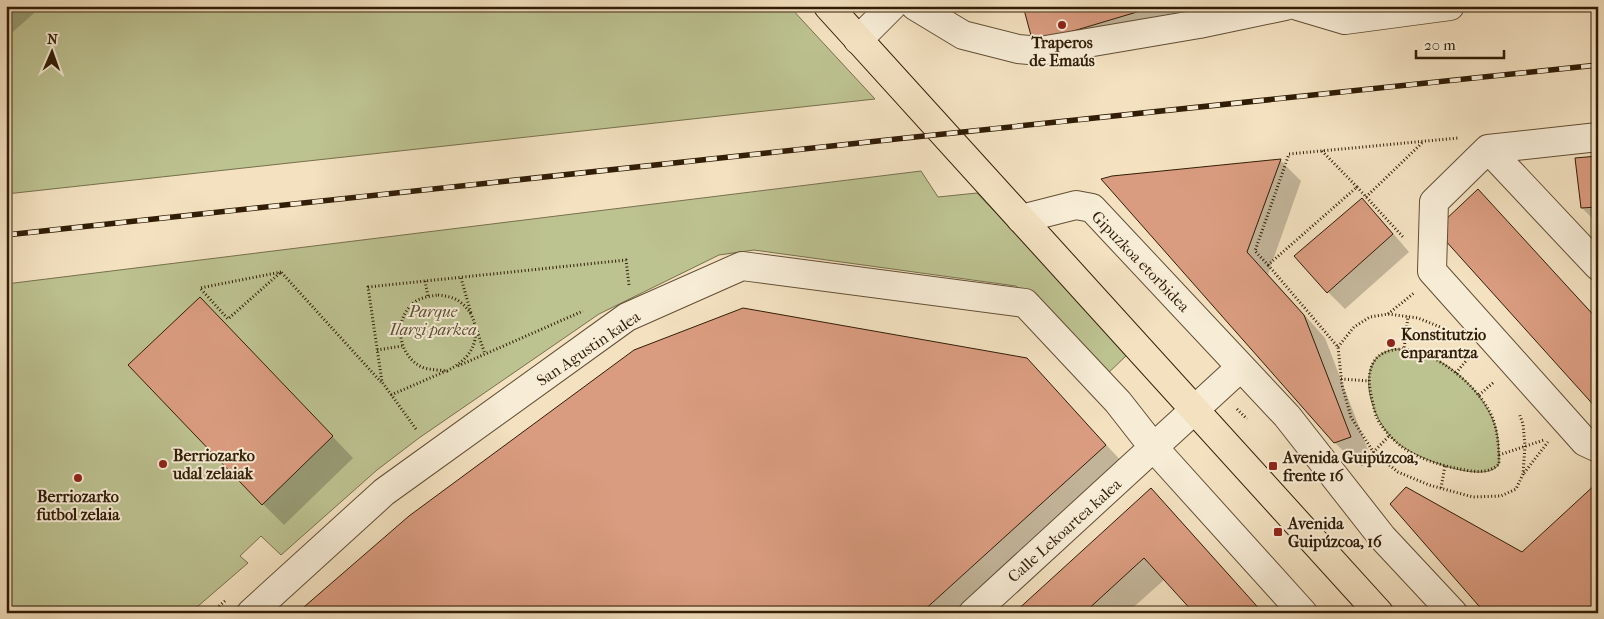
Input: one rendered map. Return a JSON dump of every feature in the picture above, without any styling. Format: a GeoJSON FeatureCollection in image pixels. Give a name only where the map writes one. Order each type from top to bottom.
{"type":"FeatureCollection","features":[{"type":"Feature","properties":{"kind":"main road"},"geometry":{"type":"LineString","coordinates":[[828,6],[1379,613]]}},
{"type":"Feature","properties":{"kind":"street"},"geometry":{"type":"LineString","coordinates":[[858,40],[892,6]]}},
{"type":"Feature","properties":{"kind":"street"},"geometry":{"type":"LineString","coordinates":[[914,6],[963,35],[1018,49],[1040,51],[1199,24],[1285,6]]}},
{"type":"Feature","properties":{"kind":"street"},"geometry":{"type":"LineString","coordinates":[[1298,6],[1345,20],[1450,6]]}},
{"type":"Feature","properties":{"kind":"street"},"geometry":{"type":"LineString","coordinates":[[1591,445],[1432,271],[1434,202],[1488,149],[1598,137]]}},
{"type":"Feature","properties":{"kind":"street"},"geometry":{"type":"LineString","coordinates":[[1488,149],[1598,266]]}},
{"type":"Feature","properties":{"kind":"street","name":"Gipuzkoa etorbidea"},"geometry":{"type":"LineString","coordinates":[[1021,219],[1076,205],[1092,208],[1287,416],[1382,537],[1453,613]]}},
{"type":"Feature","properties":{"kind":"street","name":"San Agustin kalea"},"geometry":{"type":"LineString","coordinates":[[251,613],[384,492],[627,317],[742,266],[1025,303],[1118,402],[1154,448]]}},
{"type":"Feature","properties":{"kind":"street"},"geometry":{"type":"LineString","coordinates":[[1241,367],[1154,448],[1303,613]]}},
{"type":"Feature","properties":{"kind":"street","name":"Calle Lekoartea kalea"},"geometry":{"type":"LineString","coordinates":[[973,613],[1154,448]]}},
{"type":"Feature","properties":{"kind":"path"},"geometry":{"type":"LineString","coordinates":[[1461,138],[1289,154],[1255,251],[1338,347],[1341,379],[1351,417],[1374,453],[1398,472],[1428,485],[1473,497],[1501,496],[1516,489],[1523,474],[1552,438],[1499,454]]}},
{"type":"Feature","properties":{"kind":"path"},"geometry":{"type":"LineString","coordinates":[[1366,197],[1424,141]]}},
{"type":"Feature","properties":{"kind":"path"},"geometry":{"type":"LineString","coordinates":[[1322,151],[1358,187],[1406,241]]}},
{"type":"Feature","properties":{"kind":"path"},"geometry":{"type":"LineString","coordinates":[[1268,265],[1358,187]]}},
{"type":"Feature","properties":{"kind":"path"},"geometry":{"type":"LineString","coordinates":[[382,382],[368,287],[626,260],[629,285]]}},
{"type":"Feature","properties":{"kind":"path"},"geometry":{"type":"LineString","coordinates":[[281,272],[228,319],[200,288],[227,283],[281,272]]}},
{"type":"Feature","properties":{"kind":"path"},"geometry":{"type":"LineString","coordinates":[[281,272],[382,382],[416,429]]}},
{"type":"Feature","properties":{"kind":"path"},"geometry":{"type":"LineString","coordinates":[[461,278],[485,354]]}},
{"type":"Feature","properties":{"kind":"path"},"geometry":{"type":"LineString","coordinates":[[425,281],[428,296]]}},
{"type":"Feature","properties":{"kind":"path"},"geometry":{"type":"LineString","coordinates":[[1388,314],[1417,291]]}},
{"type":"Feature","properties":{"kind":"path"},"geometry":{"type":"LineString","coordinates":[[428,296],[449,296],[467,308],[473,318],[475,334],[472,350],[466,358],[447,371],[425,368],[415,363],[402,346],[400,334],[402,321],[416,301],[428,296]]}},
{"type":"Feature","properties":{"kind":"path"},"geometry":{"type":"LineString","coordinates":[[391,396],[583,311]]}},
{"type":"Feature","properties":{"kind":"path"},"geometry":{"type":"LineString","coordinates":[[1338,347],[1354,327],[1370,317],[1388,314],[1418,318],[1445,330]]}},
{"type":"Feature","properties":{"kind":"path"},"geometry":{"type":"LineString","coordinates":[[1404,349],[1408,316]]}},
{"type":"Feature","properties":{"kind":"path"},"geometry":{"type":"LineString","coordinates":[[377,350],[402,346]]}},
{"type":"Feature","properties":{"kind":"path"},"geometry":{"type":"LineString","coordinates":[[1404,349],[1419,352],[1456,373],[1479,395],[1493,420],[1499,464],[1493,470],[1475,472],[1445,466],[1418,457],[1394,440],[1377,418],[1368,386],[1370,371],[1375,359],[1384,352],[1404,349]]}},
{"type":"Feature","properties":{"kind":"path"},"geometry":{"type":"LineString","coordinates":[[1456,373],[1474,350]]}},
{"type":"Feature","properties":{"kind":"path"},"geometry":{"type":"LineString","coordinates":[[1479,395],[1498,378]]}},
{"type":"Feature","properties":{"kind":"path"},"geometry":{"type":"LineString","coordinates":[[1341,379],[1369,381]]}},
{"type":"Feature","properties":{"kind":"path"},"geometry":{"type":"LineString","coordinates":[[1517,408],[1523,424],[1525,446],[1523,474]]}},
{"type":"Feature","properties":{"kind":"path"},"geometry":{"type":"LineString","coordinates":[[1358,468],[1390,435]]}},
{"type":"Feature","properties":{"kind":"path"},"geometry":{"type":"LineString","coordinates":[[1441,488],[1445,466]]}},
{"type":"Feature","properties":{"kind":"green space"},"geometry":{"type":"Polygon","coordinates":[[[15,6],[789,6],[875,99],[6,194],[6,14],[15,6]]]}},
{"type":"Feature","properties":{"kind":"green space","name":"Parque Ilargi parkea"},"geometry":{"type":"Polygon","coordinates":[[[921,171],[938,197],[977,193],[1129,353],[1103,378],[1016,286],[754,250],[719,255],[599,314],[419,438],[377,470],[281,555],[261,536],[240,556],[248,563],[190,613],[6,613],[6,284],[921,171]]]}},
{"type":"Feature","properties":{"kind":"green space"},"geometry":{"type":"Polygon","coordinates":[[[1394,349],[1424,354],[1439,361],[1465,380],[1476,392],[1485,405],[1496,429],[1499,464],[1494,469],[1484,472],[1472,472],[1442,465],[1413,453],[1387,433],[1372,402],[1369,380],[1370,369],[1375,360],[1383,353],[1394,349]]]}},
{"type":"Feature","properties":{"kind":"building","name":"Traperos de Emaús"},"geometry":{"type":"Polygon","coordinates":[[[1023,6],[1157,6],[1033,43],[1023,6]]]}},
{"type":"Feature","properties":{"kind":"building"},"geometry":{"type":"Polygon","coordinates":[[[1598,156],[1598,207],[1581,208],[1575,158],[1598,156]]]}},
{"type":"Feature","properties":{"kind":"building"},"geometry":{"type":"Polygon","coordinates":[[[1281,159],[1247,252],[1304,315],[1351,437],[1334,443],[1101,179],[1112,176],[1281,159]]]}},
{"type":"Feature","properties":{"kind":"building"},"geometry":{"type":"Polygon","coordinates":[[[1478,189],[1598,320],[1598,410],[1444,239],[1443,222],[1478,189]]]}},
{"type":"Feature","properties":{"kind":"building"},"geometry":{"type":"Polygon","coordinates":[[[1362,198],[1393,234],[1327,293],[1294,256],[1362,198]]]}},
{"type":"Feature","properties":{"kind":"building"},"geometry":{"type":"Polygon","coordinates":[[[200,297],[333,436],[262,505],[128,365],[200,297]]]}},
{"type":"Feature","properties":{"kind":"building"},"geometry":{"type":"Polygon","coordinates":[[[743,308],[1027,358],[1106,445],[921,613],[297,613],[409,516],[634,350],[743,308]]]}},
{"type":"Feature","properties":{"kind":"building"},"geometry":{"type":"Polygon","coordinates":[[[1598,482],[1598,613],[1485,613],[1390,504],[1406,487],[1522,552],[1598,482]]]}},
{"type":"Feature","properties":{"kind":"building"},"geometry":{"type":"Polygon","coordinates":[[[1151,488],[1263,613],[1194,613],[1144,558],[1084,613],[1014,613],[1151,488]]]}},
{"type":"Feature","properties":{"kind":"railway"},"geometry":{"type":"LineString","coordinates":[[6,235],[1598,65]]}},
{"type":"Feature","properties":{"kind":"place","name":"Traperos de Emaús"},"geometry":{"type":"Point","coordinates":[1062,25]}},
{"type":"Feature","properties":{"kind":"place","name":"Konstitutzio enparantza"},"geometry":{"type":"Point","coordinates":[1391,343]}},
{"type":"Feature","properties":{"kind":"place","name":"Berriozarko udal zelaiak"},"geometry":{"type":"Point","coordinates":[163,464]}},
{"type":"Feature","properties":{"kind":"place","name":"Avenida Guipúzcoa, frente 16"},"geometry":{"type":"Point","coordinates":[1273,466]}},
{"type":"Feature","properties":{"kind":"place","name":"Berriozarko futbol zelaia"},"geometry":{"type":"Point","coordinates":[78,478]}},
{"type":"Feature","properties":{"kind":"place","name":"Avenida Guipúzcoa, 16"},"geometry":{"type":"Point","coordinates":[1278,532]}}]}
